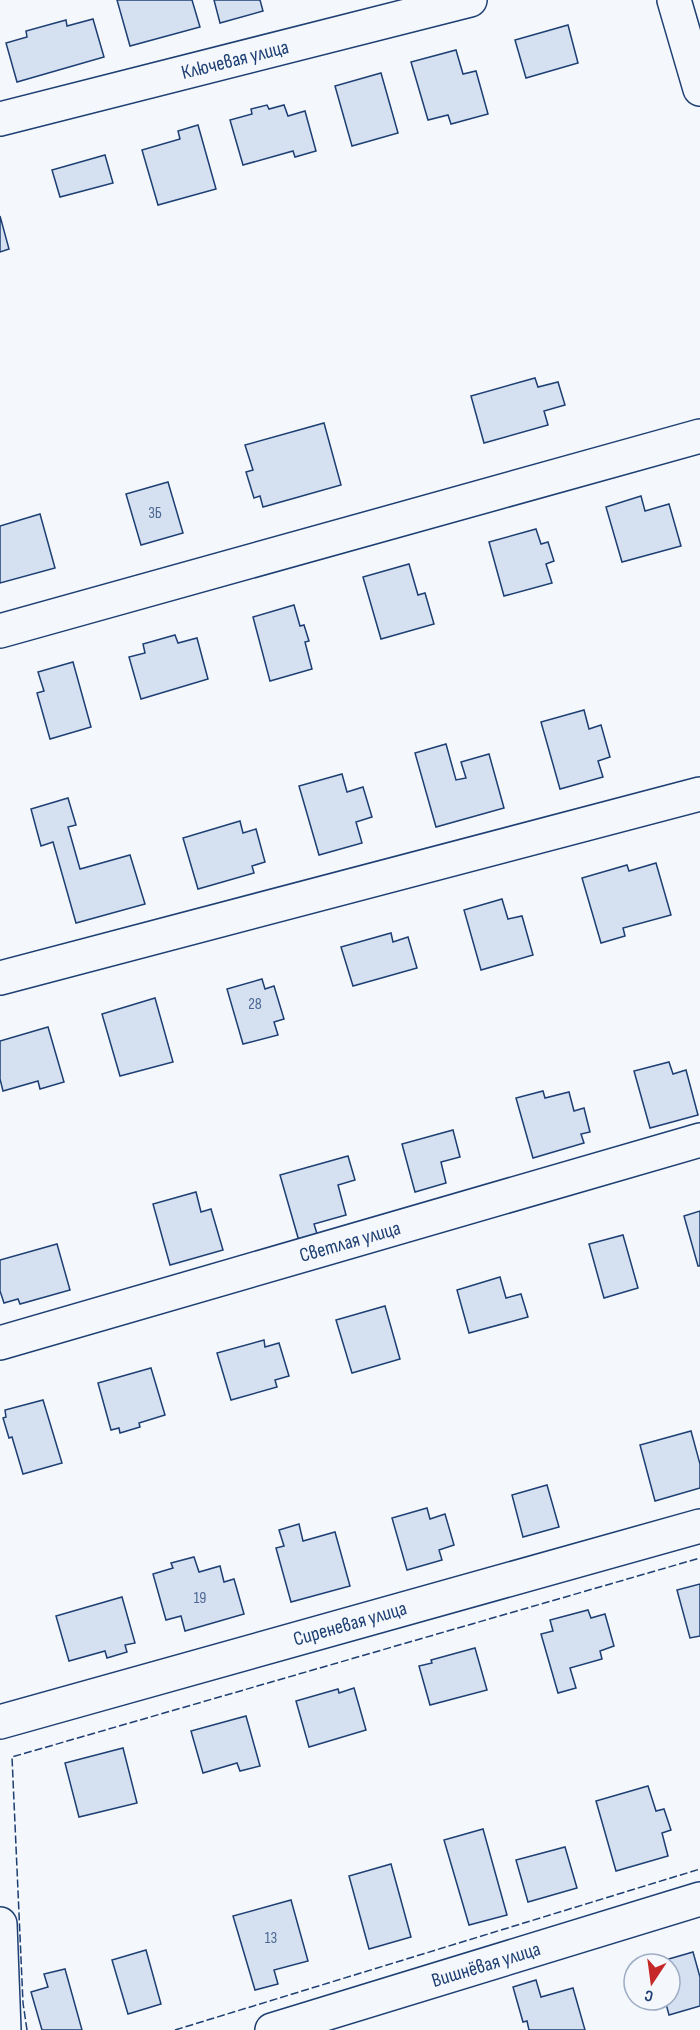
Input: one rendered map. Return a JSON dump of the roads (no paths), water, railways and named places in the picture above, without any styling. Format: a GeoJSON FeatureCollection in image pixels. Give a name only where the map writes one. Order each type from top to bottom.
{"type":"FeatureCollection","features":[{"type":"Feature","properties":{"kind":"street","name":"Ключевая улица"},"geometry":{"type":"LineString","coordinates":[[0,119],[470,0]]}},
{"type":"Feature","properties":{"kind":"street"},"geometry":{"type":"LineString","coordinates":[[675,0],[700,89]]}},
{"type":"Feature","properties":{"kind":"street"},"geometry":{"type":"LineString","coordinates":[[0,631],[700,436]]}},
{"type":"Feature","properties":{"kind":"street"},"geometry":{"type":"LineString","coordinates":[[0,978],[700,794]]}},
{"type":"Feature","properties":{"kind":"street","name":"Светлая улица"},"geometry":{"type":"LineString","coordinates":[[0,1343],[700,1140]]}},
{"type":"Feature","properties":{"kind":"street","name":"Сиреневая улица"},"geometry":{"type":"LineString","coordinates":[[0,1722],[700,1526]]}},
{"type":"Feature","properties":{"kind":"street","name":"Вишнёвая улица"},"geometry":{"type":"LineString","coordinates":[[272,2030],[700,1899]]}},
{"type":"Feature","properties":{"kind":"street"},"geometry":{"type":"LineString","coordinates":[[0,1923],[3,2030]]}}]}
